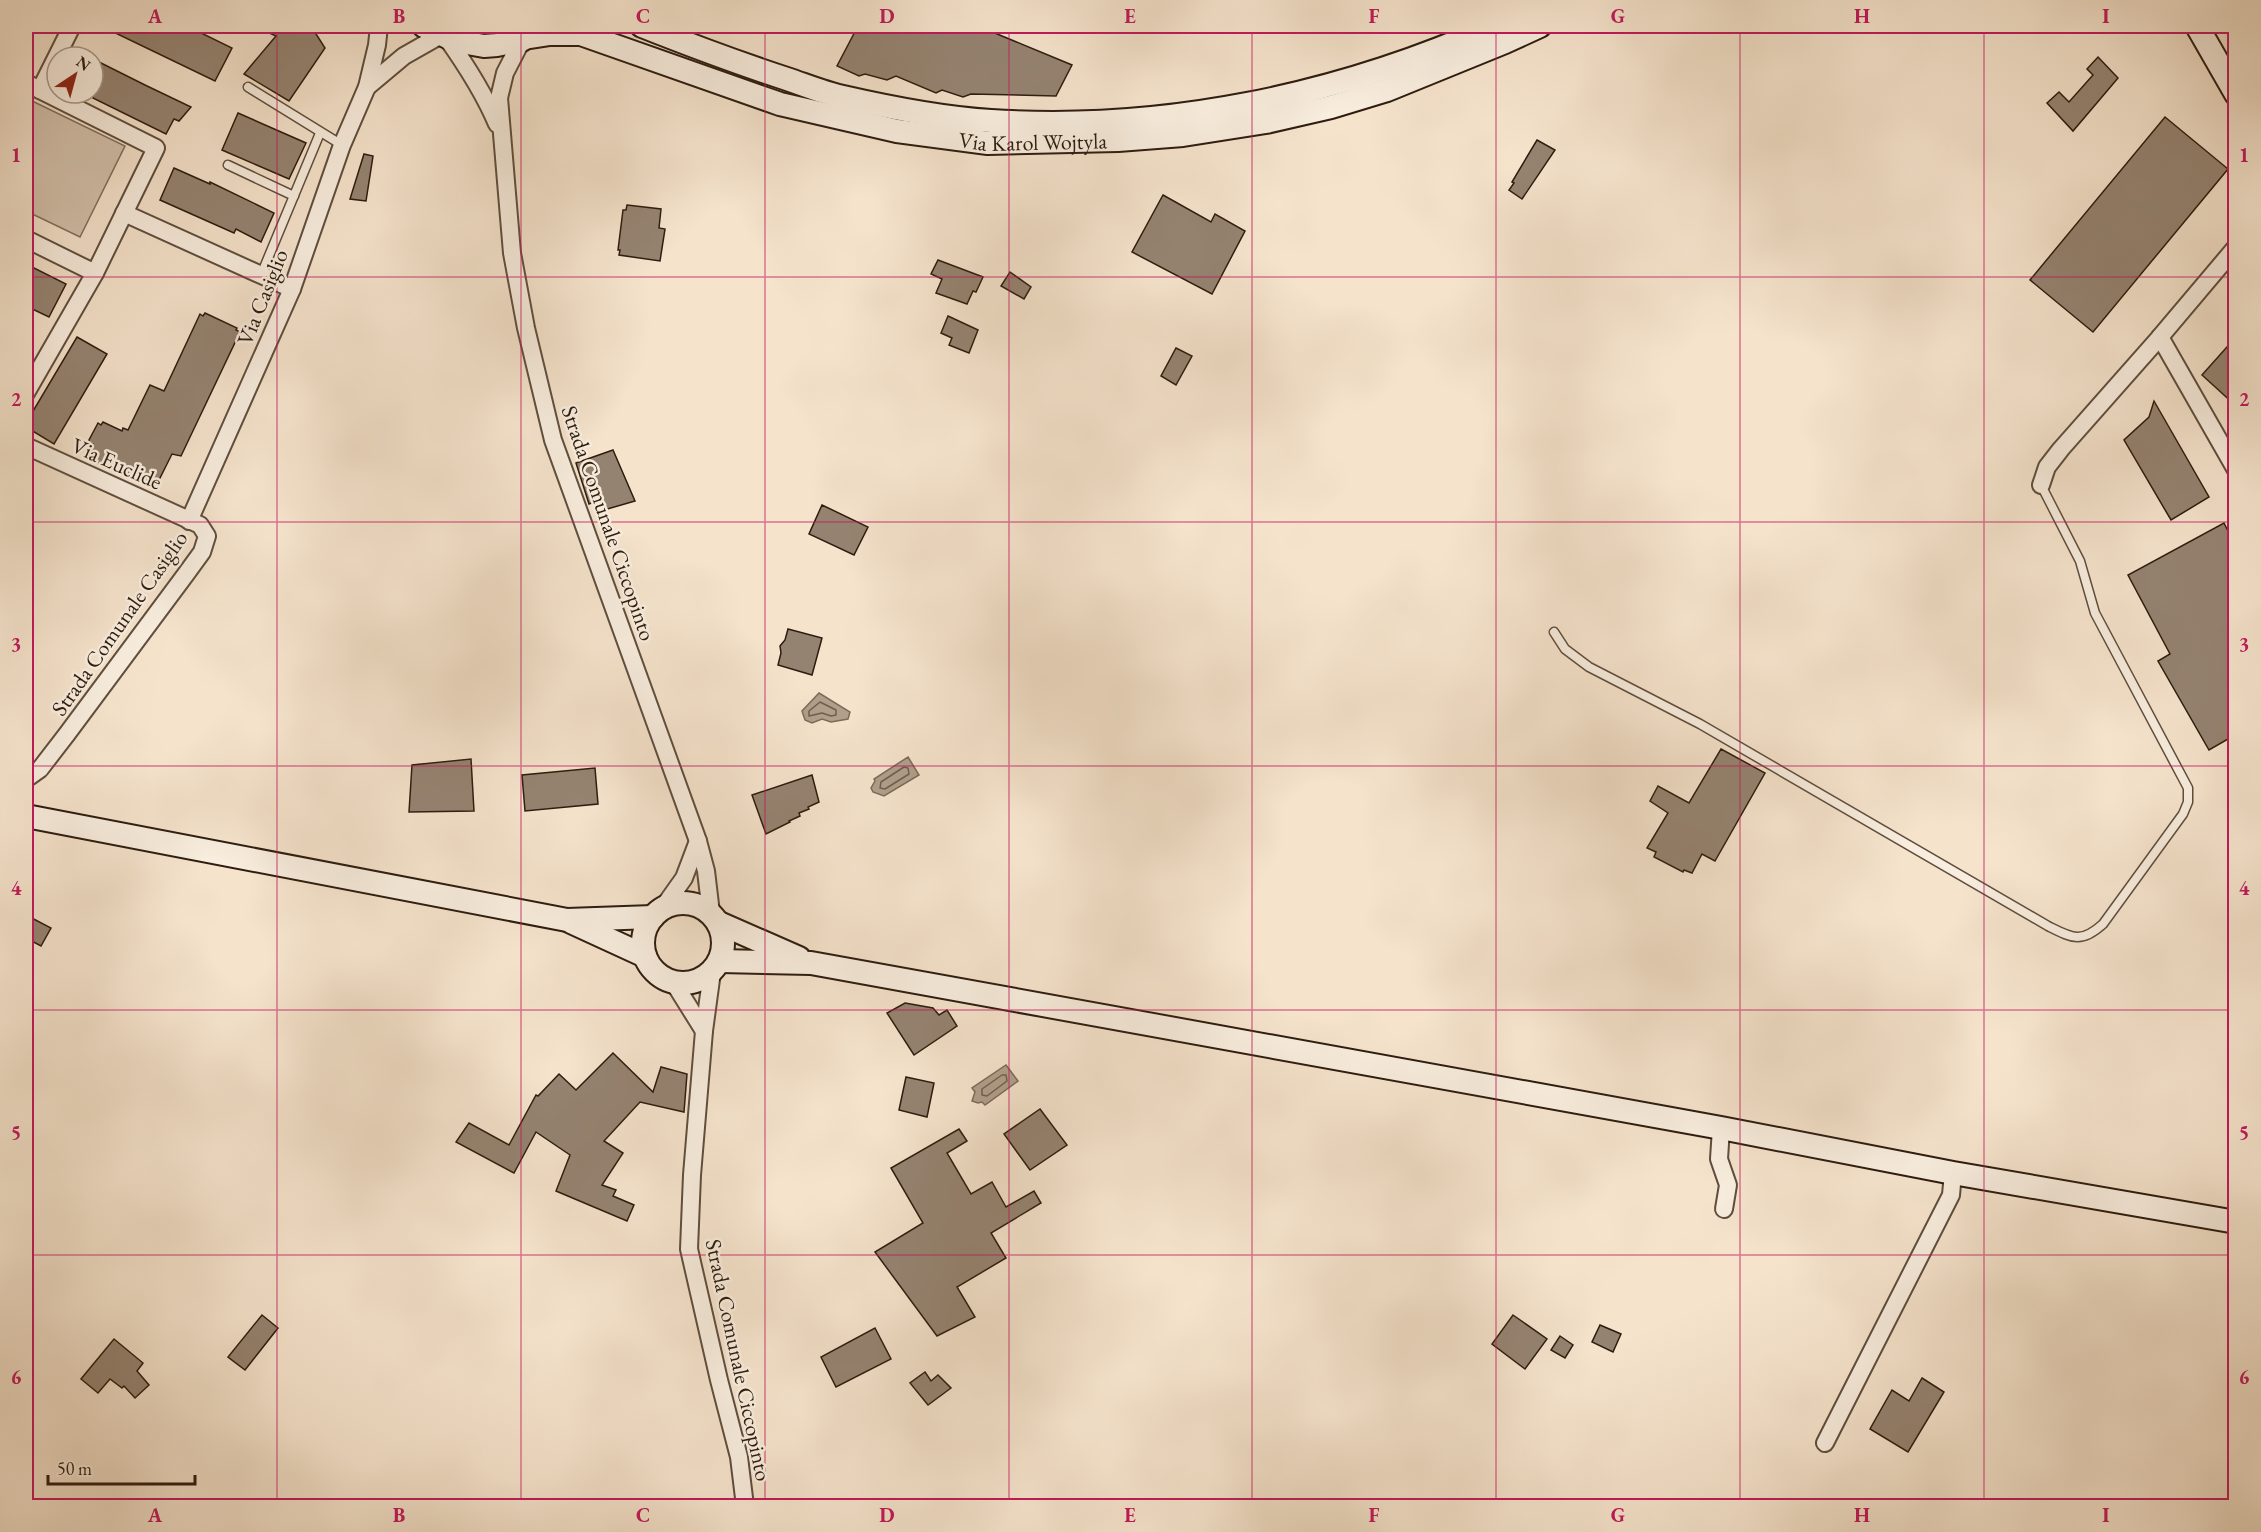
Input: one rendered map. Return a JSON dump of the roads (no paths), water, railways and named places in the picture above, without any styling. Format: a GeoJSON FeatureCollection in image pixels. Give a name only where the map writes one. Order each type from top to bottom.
{"type":"FeatureCollection","features":[{"type":"Feature","properties":{"kind":"main road","name":"Via Karol Wojtyla"},"geometry":{"type":"LineString","coordinates":[[642,26],[713,55],[841,97],[989,121],[1059,123],[1128,121],[1200,112],[1272,99],[1336,84],[1412,60],[1494,26]]}},
{"type":"Feature","properties":{"kind":"main road","name":"Via Karol Wojtyla"},"geometry":{"type":"LineString","coordinates":[[437,33],[470,44],[484,46],[504,45],[526,34],[581,34],[780,104],[897,131],[988,143],[1118,141],[1183,135],[1266,122],[1331,107],[1387,90],[1540,26]]}},
{"type":"Feature","properties":{"kind":"main road"},"geometry":{"type":"LineString","coordinates":[[2197,26],[2235,94]]}},
{"type":"Feature","properties":{"kind":"main road"},"geometry":{"type":"LineString","coordinates":[[26,816],[567,920],[645,956]]}},
{"type":"Feature","properties":{"kind":"main road"},"geometry":{"type":"LineString","coordinates":[[567,920],[657,913],[674,904],[687,903],[700,906],[715,918],[811,963]]}},
{"type":"Feature","properties":{"kind":"main road"},"geometry":{"type":"LineString","coordinates":[[657,913],[645,929],[643,942],[645,956],[651,968],[661,977],[674,983],[688,984],[701,980],[716,966],[724,948],[723,935],[715,918]]}},
{"type":"Feature","properties":{"kind":"main road"},"geometry":{"type":"LineString","coordinates":[[716,966],[811,963],[1721,1128],[1953,1173],[2235,1222]]}},
{"type":"Feature","properties":{"kind":"street"},"geometry":{"type":"LineString","coordinates":[[26,393],[95,273],[156,148],[33,87],[72,26]]}},
{"type":"Feature","properties":{"kind":"street","name":"Via Casiglio"},"geometry":{"type":"LineString","coordinates":[[189,521],[292,289],[342,145],[367,87],[379,26]]}},
{"type":"Feature","properties":{"kind":"street","name":"Via Casiglio"},"geometry":{"type":"LineString","coordinates":[[367,87],[404,56],[437,33]]}},
{"type":"Feature","properties":{"kind":"street","name":"Strada Comunale Ciccopinto"},"geometry":{"type":"LineString","coordinates":[[437,33],[469,70],[489,105],[502,138]]}},
{"type":"Feature","properties":{"kind":"street","name":"Strada Comunale Ciccopinto"},"geometry":{"type":"LineString","coordinates":[[526,34],[509,62],[499,98],[512,253],[526,328],[553,440],[698,841],[715,918]]}},
{"type":"Feature","properties":{"kind":"street"},"geometry":{"type":"LineString","coordinates":[[124,213],[292,289]]}},
{"type":"Feature","properties":{"kind":"street"},"geometry":{"type":"LineString","coordinates":[[26,239],[95,273]]}},
{"type":"Feature","properties":{"kind":"street"},"geometry":{"type":"LineString","coordinates":[[2042,485],[2047,467],[2061,448],[2160,337],[2235,247]]}},
{"type":"Feature","properties":{"kind":"street"},"geometry":{"type":"LineString","coordinates":[[2160,337],[2235,470]]}},
{"type":"Feature","properties":{"kind":"street","name":"Via Euclide"},"geometry":{"type":"LineString","coordinates":[[26,446],[189,521]]}},
{"type":"Feature","properties":{"kind":"street","name":"Strada Comunale Casiglio"},"geometry":{"type":"LineString","coordinates":[[26,779],[40,769],[202,552],[207,536],[200,525],[189,521]]}},
{"type":"Feature","properties":{"kind":"street"},"geometry":{"type":"LineString","coordinates":[[657,913],[684,878],[698,841]]}},
{"type":"Feature","properties":{"kind":"street","name":"Strada Comunale Ciccopinto"},"geometry":{"type":"LineString","coordinates":[[716,966],[704,1031],[692,1175],[689,1249],[739,1457],[745,1506]]}},
{"type":"Feature","properties":{"kind":"street"},"geometry":{"type":"LineString","coordinates":[[674,983],[704,1031]]}},
{"type":"Feature","properties":{"kind":"street"},"geometry":{"type":"LineString","coordinates":[[1721,1128],[1719,1159],[1728,1185],[1724,1209]]}},
{"type":"Feature","properties":{"kind":"street"},"geometry":{"type":"LineString","coordinates":[[1825,1443],[1951,1195],[1953,1173]]}},
{"type":"Feature","properties":{"kind":"lane"},"geometry":{"type":"LineString","coordinates":[[249,87],[342,145]]}},
{"type":"Feature","properties":{"kind":"lane"},"geometry":{"type":"LineString","coordinates":[[261,275],[320,132]]}},
{"type":"Feature","properties":{"kind":"lane"},"geometry":{"type":"LineString","coordinates":[[228,165],[294,196]]}},
{"type":"Feature","properties":{"kind":"lane"},"geometry":{"type":"LineString","coordinates":[[1554,632],[1565,649],[1589,667],[1700,724],[2048,926],[2071,938],[2082,937],[2094,933],[2103,924],[2183,814],[2188,802],[2188,788],[2095,613],[2080,561],[2042,485]]}},
{"type":"Feature","properties":{"kind":"water"},"geometry":{"type":"Polygon","coordinates":[[[819,693],[850,712],[848,719],[831,722],[822,719],[812,723],[805,720],[802,711],[819,693]]]}},
{"type":"Feature","properties":{"kind":"water"},"geometry":{"type":"Polygon","coordinates":[[[908,757],[919,775],[884,796],[873,792],[871,788],[874,779],[908,757]]]}},
{"type":"Feature","properties":{"kind":"water"},"geometry":{"type":"Polygon","coordinates":[[[1006,1065],[1018,1081],[985,1105],[982,1102],[972,1101],[975,1092],[972,1088],[1006,1065]]]}}]}
